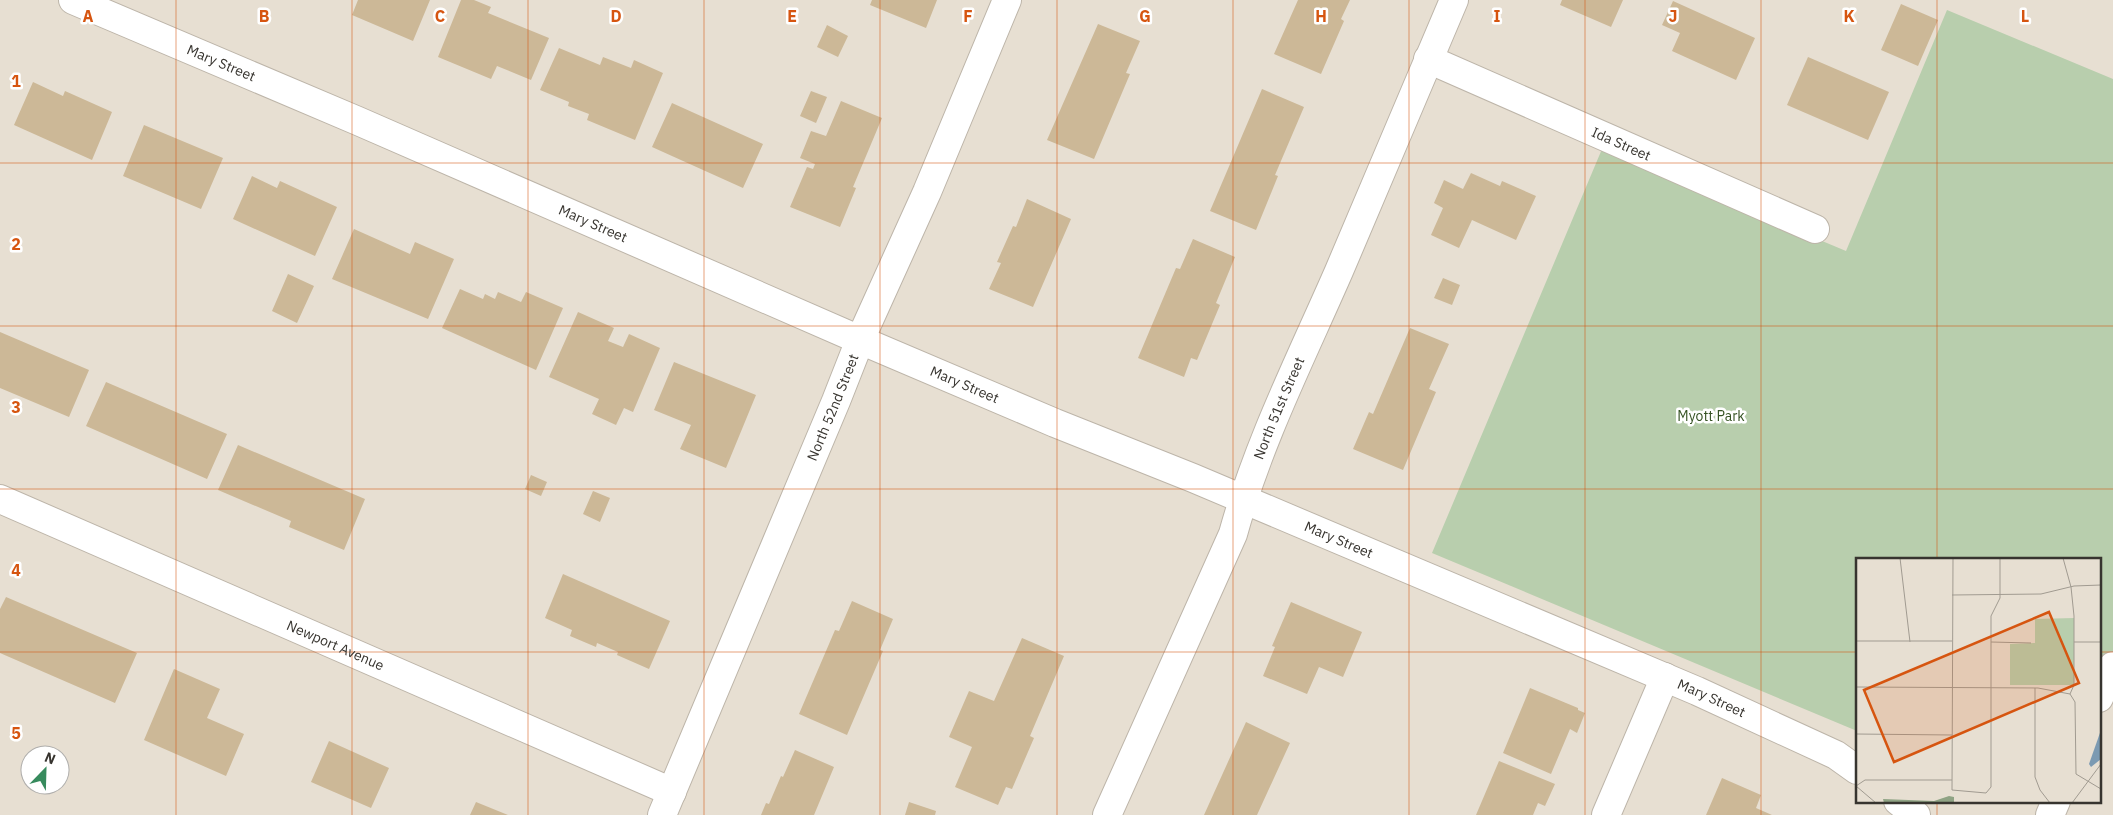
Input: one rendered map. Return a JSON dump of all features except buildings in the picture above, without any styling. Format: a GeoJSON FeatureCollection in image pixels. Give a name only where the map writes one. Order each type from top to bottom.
{"type":"FeatureCollection","features":[{"type":"Feature","properties":{"kind":"street","name":"Mary Street"},"geometry":{"type":"LineString","coordinates":[[73,0],[358,121],[860,340],[1665,677],[1836,755],[1856,769]]}},
{"type":"Feature","properties":{"kind":"street","name":"North 52nd Street"},"geometry":{"type":"LineString","coordinates":[[667,803],[860,340],[927,192],[1007,0]]}},
{"type":"Feature","properties":{"kind":"street","name":"North 51st Street"},"geometry":{"type":"LineString","coordinates":[[1107,815],[1233,534],[1242,499],[1292,374],[1338,272],[1454,0]]}},
{"type":"Feature","properties":{"kind":"street","name":"Ida Street"},"geometry":{"type":"LineString","coordinates":[[1428,59],[1815,229]]}},
{"type":"Feature","properties":{"kind":"street","name":"Newport Avenue"},"geometry":{"type":"LineString","coordinates":[[0,499],[667,803]]}},
{"type":"Feature","properties":{"kind":"street"},"geometry":{"type":"LineString","coordinates":[[2100,696],[2113,666]]}},
{"type":"Feature","properties":{"kind":"street"},"geometry":{"type":"LineString","coordinates":[[1606,815],[1665,677]]}},
{"type":"Feature","properties":{"kind":"street"},"geometry":{"type":"LineString","coordinates":[[1899,802],[1916,815]]}},
{"type":"Feature","properties":{"kind":"street"},"geometry":{"type":"LineString","coordinates":[[2050,815],[2056,802]]}},
{"type":"Feature","properties":{"kind":"green space","name":"Myott Park"},"geometry":{"type":"Polygon","coordinates":[[[1947,10],[2113,79],[2113,681],[2100,712],[2100,558],[1856,558],[1856,731],[1432,553],[1602,149],[1846,251],[1947,10]]]}}]}
